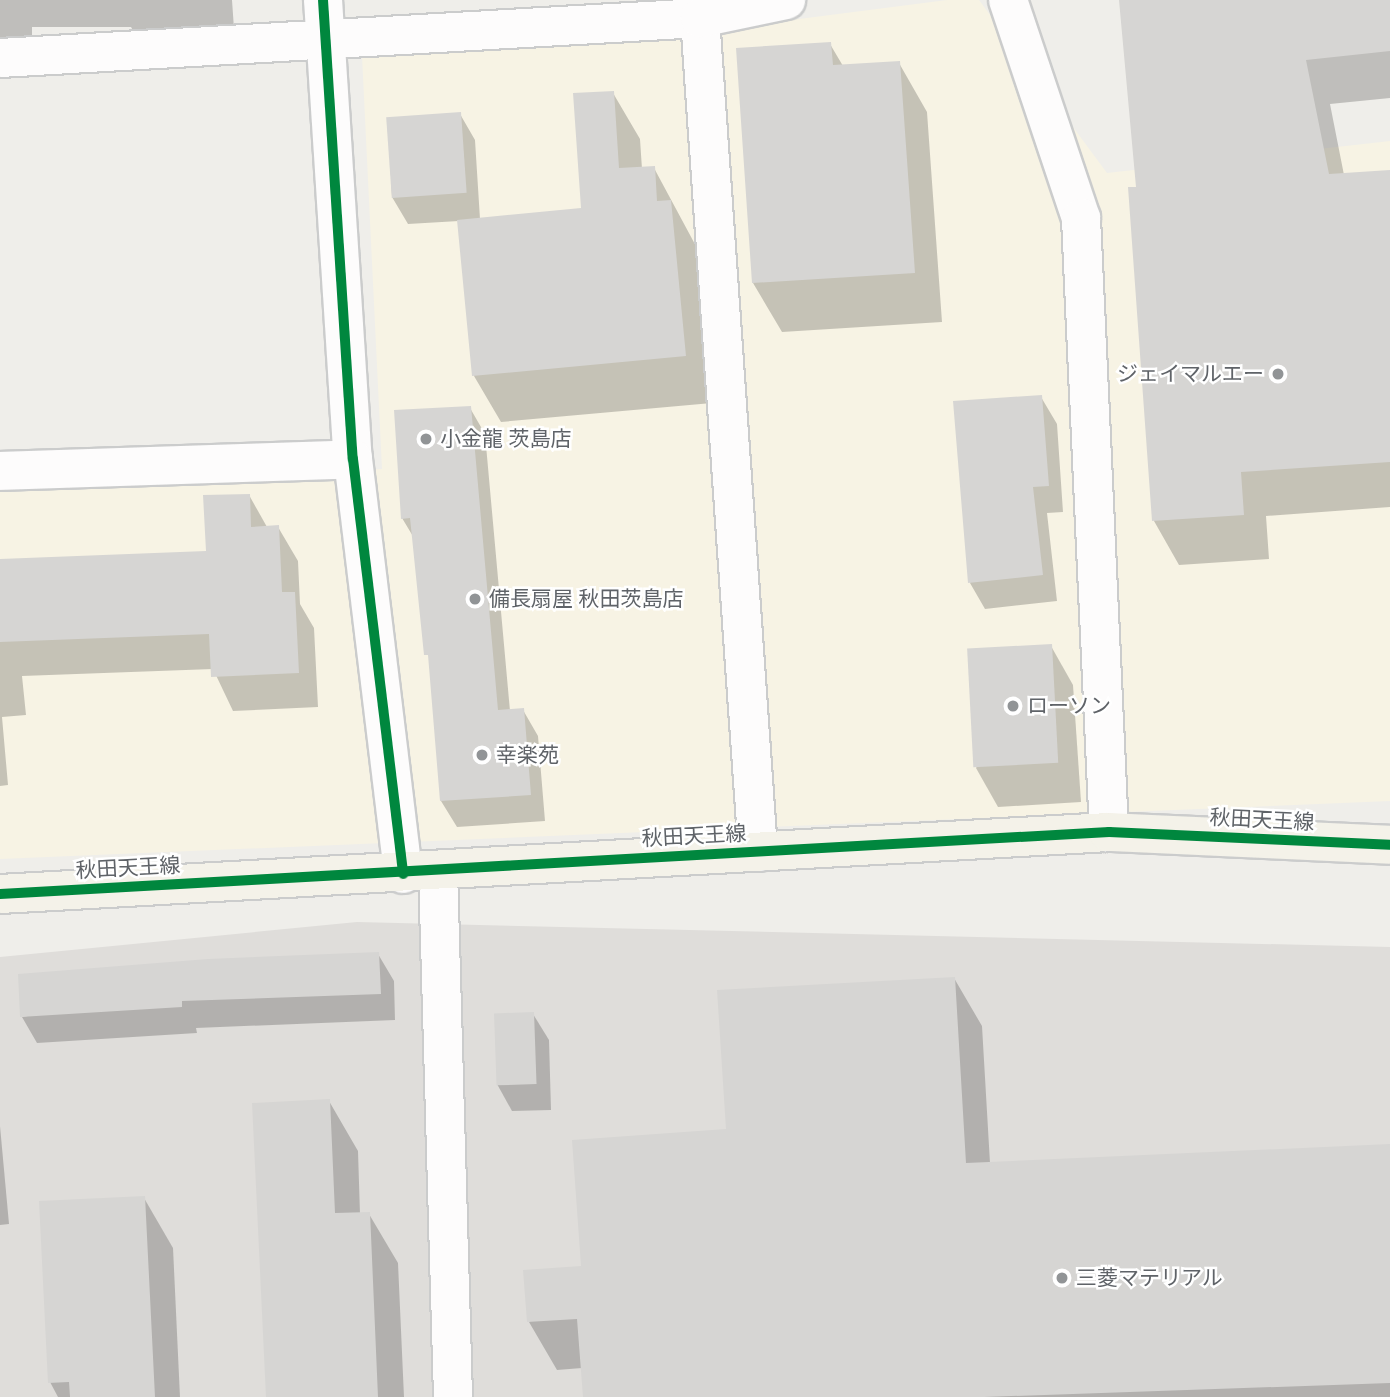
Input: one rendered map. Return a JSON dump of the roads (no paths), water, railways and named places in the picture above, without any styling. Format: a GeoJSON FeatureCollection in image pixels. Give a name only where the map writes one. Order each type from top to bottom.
{"type":"FeatureCollection","features":[{"type":"Feature","properties":{"kind":"main road","name":"秋田天王線"},"geometry":{"type":"LineString","coordinates":[[0,894],[1109,832],[1390,845]]}},
{"type":"Feature","properties":{"kind":"street"},"geometry":{"type":"LineString","coordinates":[[323,0],[323,40],[353,459],[421,872],[453,1397]]}},
{"type":"Feature","properties":{"kind":"street"},"geometry":{"type":"LineString","coordinates":[[0,58],[700,18],[786,0]]}},
{"type":"Feature","properties":{"kind":"street"},"geometry":{"type":"LineString","coordinates":[[1008,0],[1081,218],[1109,832]]}},
{"type":"Feature","properties":{"kind":"street"},"geometry":{"type":"LineString","coordinates":[[700,18],[758,852]]}},
{"type":"Feature","properties":{"kind":"street"},"geometry":{"type":"LineString","coordinates":[[0,471],[353,459]]}},
{"type":"Feature","properties":{"kind":"place","name":"ジェイマルエー"},"geometry":{"type":"Point","coordinates":[1278,374]}},
{"type":"Feature","properties":{"kind":"place","name":"小金龍 茨島店"},"geometry":{"type":"Point","coordinates":[426,439]}},
{"type":"Feature","properties":{"kind":"place","name":"備長扇屋 秋田茨島店"},"geometry":{"type":"Point","coordinates":[475,599]}},
{"type":"Feature","properties":{"kind":"place","name":"ローソン"},"geometry":{"type":"Point","coordinates":[1013,706]}},
{"type":"Feature","properties":{"kind":"place","name":"幸楽苑"},"geometry":{"type":"Point","coordinates":[482,755]}},
{"type":"Feature","properties":{"kind":"place","name":"三菱マテリアル"},"geometry":{"type":"Point","coordinates":[1062,1278]}}]}
